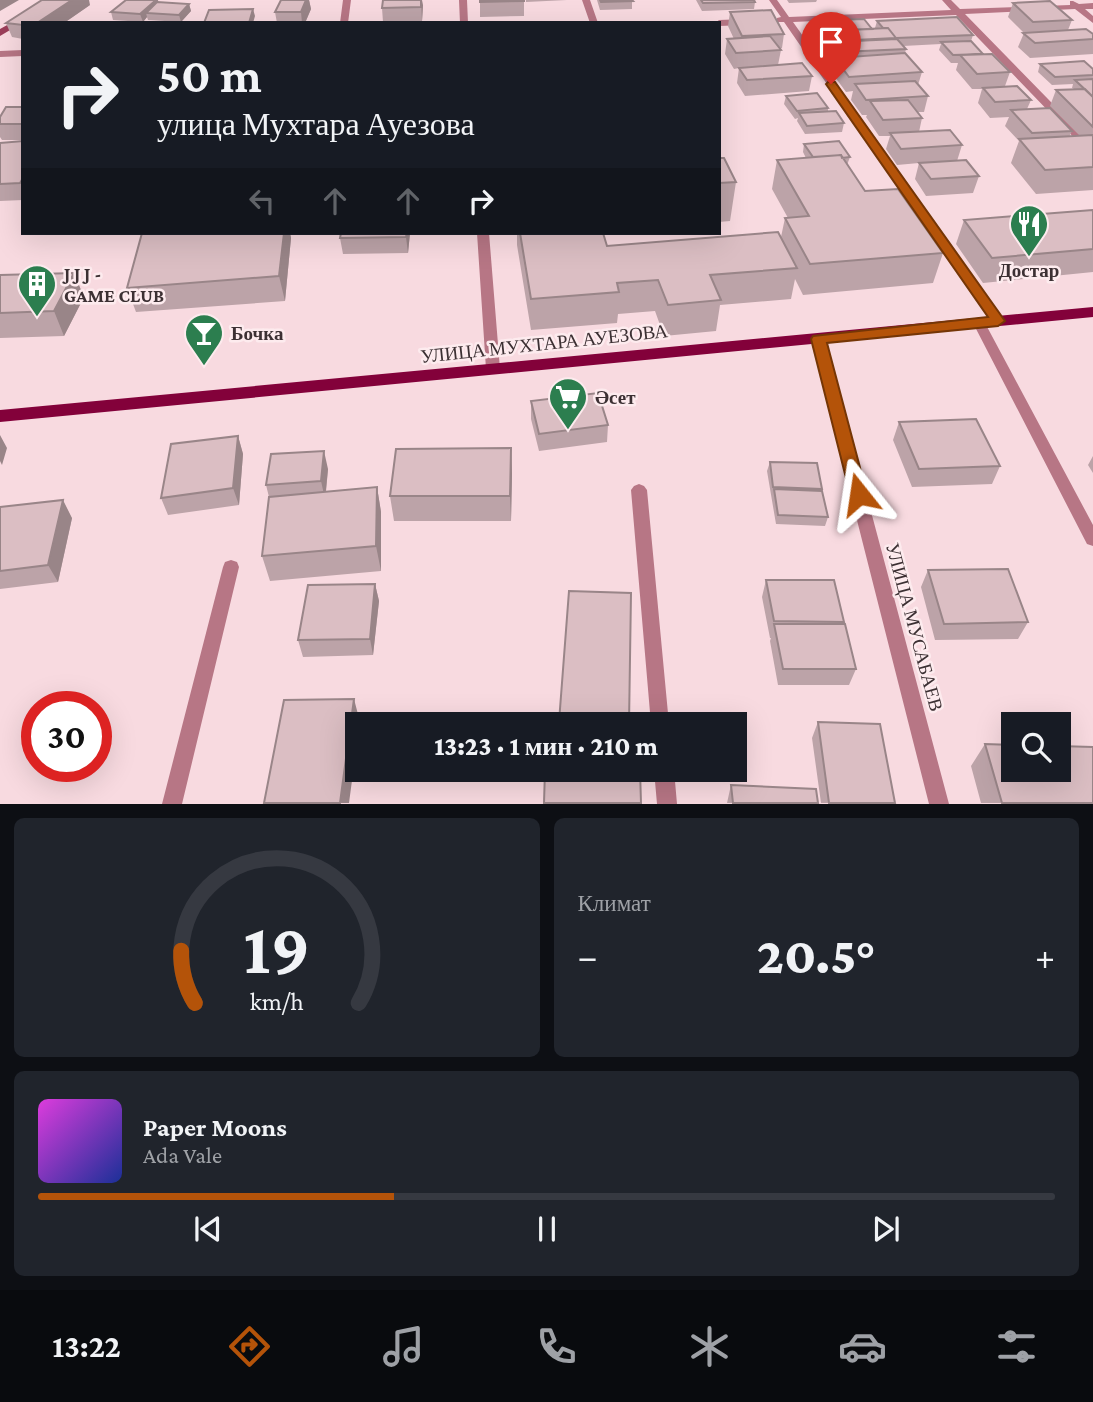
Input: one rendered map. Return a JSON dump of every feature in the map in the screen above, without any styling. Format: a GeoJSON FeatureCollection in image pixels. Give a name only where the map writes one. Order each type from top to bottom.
{"type":"FeatureCollection","features":[{"type":"Feature","properties":{"kind":"main road","name":"УЛИЦА МУХТАРА АУЕЗОВА"},"geometry":{"type":"LineString","coordinates":[[0,416],[1093,312]]}},
{"type":"Feature","properties":{"kind":"street"},"geometry":{"type":"LineString","coordinates":[[344,21],[347,0]]}},
{"type":"Feature","properties":{"kind":"street"},"geometry":{"type":"LineString","coordinates":[[463,0],[464,21]]}},
{"type":"Feature","properties":{"kind":"street"},"geometry":{"type":"LineString","coordinates":[[586,0],[593,21]]}},
{"type":"Feature","properties":{"kind":"street"},"geometry":{"type":"LineString","coordinates":[[773,0],[998,321]]}},
{"type":"Feature","properties":{"kind":"street"},"geometry":{"type":"LineString","coordinates":[[946,0],[1086,144]]}},
{"type":"Feature","properties":{"kind":"street"},"geometry":{"type":"LineString","coordinates":[[773,20],[957,12],[1073,3],[1093,6]]}},
{"type":"Feature","properties":{"kind":"street"},"geometry":{"type":"LineString","coordinates":[[1073,3],[1093,20]]}},
{"type":"Feature","properties":{"kind":"street"},"geometry":{"type":"LineString","coordinates":[[0,33],[35,13]]}},
{"type":"Feature","properties":{"kind":"street"},"geometry":{"type":"LineString","coordinates":[[721,23],[759,21]]}},
{"type":"Feature","properties":{"kind":"street"},"geometry":{"type":"LineString","coordinates":[[0,54],[21,54]]}},
{"type":"Feature","properties":{"kind":"street"},"geometry":{"type":"LineString","coordinates":[[483,235],[493,369]]}},
{"type":"Feature","properties":{"kind":"street"},"geometry":{"type":"LineString","coordinates":[[979,323],[1093,540]]}},
{"type":"Feature","properties":{"kind":"street","name":"УЛИЦА МУСАБАЕВ"},"geometry":{"type":"LineString","coordinates":[[818,339],[939,803]]}},
{"type":"Feature","properties":{"kind":"street"},"geometry":{"type":"LineString","coordinates":[[639,490],[659,712]]}},
{"type":"Feature","properties":{"kind":"street"},"geometry":{"type":"LineString","coordinates":[[172,803],[230,568]]}},
{"type":"Feature","properties":{"kind":"street"},"geometry":{"type":"LineString","coordinates":[[665,782],[667,803]]}},
{"type":"Feature","properties":{"kind":"building"},"geometry":{"type":"Polygon","coordinates":[[[42,0],[72,0],[40,21],[21,21],[21,25],[6,23],[42,0]]]}},
{"type":"Feature","properties":{"kind":"building"},"geometry":{"type":"Polygon","coordinates":[[[126,0],[156,0],[140,14],[111,12],[126,0]]]}},
{"type":"Feature","properties":{"kind":"building"},"geometry":{"type":"Polygon","coordinates":[[[281,0],[306,0],[301,12],[275,12],[281,0]]]}},
{"type":"Feature","properties":{"kind":"building"},"geometry":{"type":"Polygon","coordinates":[[[383,0],[421,0],[421,7],[382,8],[383,0]]]}},
{"type":"Feature","properties":{"kind":"building"},"geometry":{"type":"Polygon","coordinates":[[[524,0],[524,1],[480,2],[524,0]]]}},
{"type":"Feature","properties":{"kind":"building"},"geometry":{"type":"Polygon","coordinates":[[[600,0],[632,0],[633,1],[601,2],[600,0]]]}},
{"type":"Feature","properties":{"kind":"building"},"geometry":{"type":"Polygon","coordinates":[[[701,0],[754,0],[755,2],[703,3],[701,0]]]}},
{"type":"Feature","properties":{"kind":"building"},"geometry":{"type":"Polygon","coordinates":[[[1050,1],[1072,20],[1033,22],[1013,3],[1050,1]]]}},
{"type":"Feature","properties":{"kind":"building"},"geometry":{"type":"Polygon","coordinates":[[[157,2],[189,4],[179,15],[146,13],[157,2]]]}},
{"type":"Feature","properties":{"kind":"building"},"geometry":{"type":"Polygon","coordinates":[[[253,9],[250,21],[205,21],[209,10],[253,9]]]}},
{"type":"Feature","properties":{"kind":"building"},"geometry":{"type":"Polygon","coordinates":[[[771,10],[784,34],[742,36],[730,12],[771,10]]]}},
{"type":"Feature","properties":{"kind":"building"},"geometry":{"type":"Polygon","coordinates":[[[957,17],[973,35],[896,38],[888,28],[883,28],[877,21],[957,17]]]}},
{"type":"Feature","properties":{"kind":"building"},"geometry":{"type":"Polygon","coordinates":[[[864,19],[872,29],[842,30],[835,20],[864,19]]]}},
{"type":"Feature","properties":{"kind":"building"},"geometry":{"type":"Polygon","coordinates":[[[888,28],[896,38],[833,41],[826,31],[888,28]]]}},
{"type":"Feature","properties":{"kind":"building"},"geometry":{"type":"Polygon","coordinates":[[[1086,29],[1093,34],[1093,39],[1035,43],[1023,33],[1086,29]]]}},
{"type":"Feature","properties":{"kind":"building"},"geometry":{"type":"Polygon","coordinates":[[[770,36],[781,50],[736,53],[727,39],[770,36]]]}},
{"type":"Feature","properties":{"kind":"building"},"geometry":{"type":"Polygon","coordinates":[[[897,39],[906,49],[841,52],[834,42],[897,39]]]}},
{"type":"Feature","properties":{"kind":"building"},"geometry":{"type":"Polygon","coordinates":[[[971,41],[983,54],[953,55],[941,42],[971,41]]]}},
{"type":"Feature","properties":{"kind":"building"},"geometry":{"type":"Polygon","coordinates":[[[905,53],[922,72],[849,77],[835,58],[905,53]]]}},
{"type":"Feature","properties":{"kind":"building"},"geometry":{"type":"Polygon","coordinates":[[[992,54],[1010,72],[977,74],[960,55],[992,54]]]}},
{"type":"Feature","properties":{"kind":"building"},"geometry":{"type":"Polygon","coordinates":[[[1084,61],[1093,69],[1093,75],[1055,77],[1040,64],[1084,61]]]}},
{"type":"Feature","properties":{"kind":"building"},"geometry":{"type":"Polygon","coordinates":[[[802,63],[812,76],[747,80],[739,68],[802,63]]]}},
{"type":"Feature","properties":{"kind":"building"},"geometry":{"type":"Polygon","coordinates":[[[1093,79],[1093,97],[1075,80],[1093,79]]]}},
{"type":"Feature","properties":{"kind":"building"},"geometry":{"type":"Polygon","coordinates":[[[915,81],[928,96],[866,100],[855,84],[915,81]]]}},
{"type":"Feature","properties":{"kind":"building"},"geometry":{"type":"Polygon","coordinates":[[[1017,86],[1031,100],[995,102],[983,88],[1017,86]]]}},
{"type":"Feature","properties":{"kind":"building"},"geometry":{"type":"Polygon","coordinates":[[[1085,89],[1093,97],[1093,127],[1056,90],[1085,89]]]}},
{"type":"Feature","properties":{"kind":"building"},"geometry":{"type":"Polygon","coordinates":[[[817,93],[828,108],[797,111],[786,96],[817,93]]]}},
{"type":"Feature","properties":{"kind":"building"},"geometry":{"type":"Polygon","coordinates":[[[908,100],[922,118],[883,120],[870,101],[908,100]]]}},
{"type":"Feature","properties":{"kind":"building"},"geometry":{"type":"Polygon","coordinates":[[[6,107],[21,107],[21,124],[0,124],[0,117],[6,107]]]}},
{"type":"Feature","properties":{"kind":"building"},"geometry":{"type":"Polygon","coordinates":[[[1050,108],[1072,131],[1032,133],[1011,110],[1050,108]]]}},
{"type":"Feature","properties":{"kind":"building"},"geometry":{"type":"Polygon","coordinates":[[[836,111],[844,123],[807,126],[799,113],[836,111]]]}},
{"type":"Feature","properties":{"kind":"building"},"geometry":{"type":"Polygon","coordinates":[[[950,130],[962,145],[901,149],[890,133],[950,130]]]}},
{"type":"Feature","properties":{"kind":"building"},"geometry":{"type":"Polygon","coordinates":[[[1093,135],[1093,167],[1045,170],[1019,139],[1093,135]]]}},
{"type":"Feature","properties":{"kind":"building"},"geometry":{"type":"Polygon","coordinates":[[[21,141],[20,183],[0,184],[0,143],[21,141]]]}},
{"type":"Feature","properties":{"kind":"building"},"geometry":{"type":"Polygon","coordinates":[[[839,141],[850,157],[813,157],[804,144],[839,141]]]}},
{"type":"Feature","properties":{"kind":"building"},"geometry":{"type":"Polygon","coordinates":[[[841,155],[865,191],[898,189],[943,253],[810,264],[785,218],[809,216],[777,160],[841,155]]]}},
{"type":"Feature","properties":{"kind":"building"},"geometry":{"type":"Polygon","coordinates":[[[721,158],[724,158],[736,182],[721,183],[721,158]]]}},
{"type":"Feature","properties":{"kind":"building"},"geometry":{"type":"Polygon","coordinates":[[[966,160],[979,176],[931,179],[919,163],[966,160]]]}},
{"type":"Feature","properties":{"kind":"building"},"geometry":{"type":"Polygon","coordinates":[[[1093,210],[1093,249],[992,258],[964,220],[1093,210]]]}},
{"type":"Feature","properties":{"kind":"building"},"geometry":{"type":"Polygon","coordinates":[[[778,232],[797,268],[710,275],[721,300],[668,305],[658,280],[617,283],[619,292],[531,299],[520,235],[604,235],[607,246],[778,232]]]}},
{"type":"Feature","properties":{"kind":"building"},"geometry":{"type":"Polygon","coordinates":[[[141,235],[284,235],[279,276],[127,288],[141,235]]]}},
{"type":"Feature","properties":{"kind":"building"},"geometry":{"type":"Polygon","coordinates":[[[341,235],[406,235],[406,237],[340,238],[341,235]]]}},
{"type":"Feature","properties":{"kind":"building"},"geometry":{"type":"Polygon","coordinates":[[[74,273],[54,311],[0,313],[0,275],[74,273]]]}},
{"type":"Feature","properties":{"kind":"building"},"geometry":{"type":"Polygon","coordinates":[[[598,393],[608,425],[539,434],[531,401],[598,393]]]}},
{"type":"Feature","properties":{"kind":"building"},"geometry":{"type":"Polygon","coordinates":[[[976,419],[1000,466],[919,469],[899,422],[976,419]]]}},
{"type":"Feature","properties":{"kind":"building"},"geometry":{"type":"Polygon","coordinates":[[[238,436],[233,488],[161,498],[171,444],[238,436]]]}},
{"type":"Feature","properties":{"kind":"building"},"geometry":{"type":"Polygon","coordinates":[[[511,448],[510,496],[390,496],[396,449],[511,448]]]}},
{"type":"Feature","properties":{"kind":"building"},"geometry":{"type":"Polygon","coordinates":[[[324,451],[321,481],[266,485],[271,454],[324,451]]]}},
{"type":"Feature","properties":{"kind":"building"},"geometry":{"type":"Polygon","coordinates":[[[770,462],[817,463],[822,489],[773,487],[770,462]]]}},
{"type":"Feature","properties":{"kind":"building"},"geometry":{"type":"Polygon","coordinates":[[[377,487],[376,546],[262,556],[269,497],[377,487]]]}},
{"type":"Feature","properties":{"kind":"building"},"geometry":{"type":"Polygon","coordinates":[[[774,489],[822,491],[828,517],[778,515],[774,489]]]}},
{"type":"Feature","properties":{"kind":"building"},"geometry":{"type":"Polygon","coordinates":[[[63,500],[48,565],[0,571],[0,507],[63,500]]]}},
{"type":"Feature","properties":{"kind":"building"},"geometry":{"type":"Polygon","coordinates":[[[1008,569],[1028,622],[944,624],[928,570],[1008,569]]]}},
{"type":"Feature","properties":{"kind":"building"},"geometry":{"type":"Polygon","coordinates":[[[766,580],[834,580],[844,622],[774,621],[766,580]]]}},
{"type":"Feature","properties":{"kind":"building"},"geometry":{"type":"Polygon","coordinates":[[[375,584],[370,639],[298,640],[308,585],[375,584]]]}},
{"type":"Feature","properties":{"kind":"building"},"geometry":{"type":"Polygon","coordinates":[[[569,591],[631,593],[629,712],[560,712],[569,591]]]}},
{"type":"Feature","properties":{"kind":"building"},"geometry":{"type":"Polygon","coordinates":[[[774,624],[845,624],[856,669],[783,669],[774,624]]]}},
{"type":"Feature","properties":{"kind":"building"},"geometry":{"type":"Polygon","coordinates":[[[354,699],[352,712],[345,712],[345,766],[340,803],[264,803],[284,700],[354,699]]]}},
{"type":"Feature","properties":{"kind":"building"},"geometry":{"type":"Polygon","coordinates":[[[818,722],[880,724],[895,803],[829,803],[818,722]]]}},
{"type":"Feature","properties":{"kind":"building"},"geometry":{"type":"Polygon","coordinates":[[[985,744],[1001,745],[1001,782],[1071,782],[1071,746],[1093,747],[1093,803],[1002,803],[985,744]]]}},
{"type":"Feature","properties":{"kind":"building"},"geometry":{"type":"Polygon","coordinates":[[[545,782],[640,782],[641,803],[544,803],[545,782]]]}},
{"type":"Feature","properties":{"kind":"building"},"geometry":{"type":"Polygon","coordinates":[[[731,785],[816,789],[818,803],[733,803],[731,785]]]}},
{"type":"Feature","properties":{"kind":"place","name":"Достар"},"geometry":{"type":"Point","coordinates":[1029,258]}},
{"type":"Feature","properties":{"kind":"place","name":"J J J - GAME CLUB"},"geometry":{"type":"Point","coordinates":[37,318]}},
{"type":"Feature","properties":{"kind":"place","name":"Бочка"},"geometry":{"type":"Point","coordinates":[204,367]}},
{"type":"Feature","properties":{"kind":"place","name":"Әсет"},"geometry":{"type":"Point","coordinates":[568,431]}},
{"type":"Feature","properties":{"kind":"route"},"geometry":{"type":"LineString","coordinates":[[831,84],[998,321],[818,339],[859,494]]}}]}
